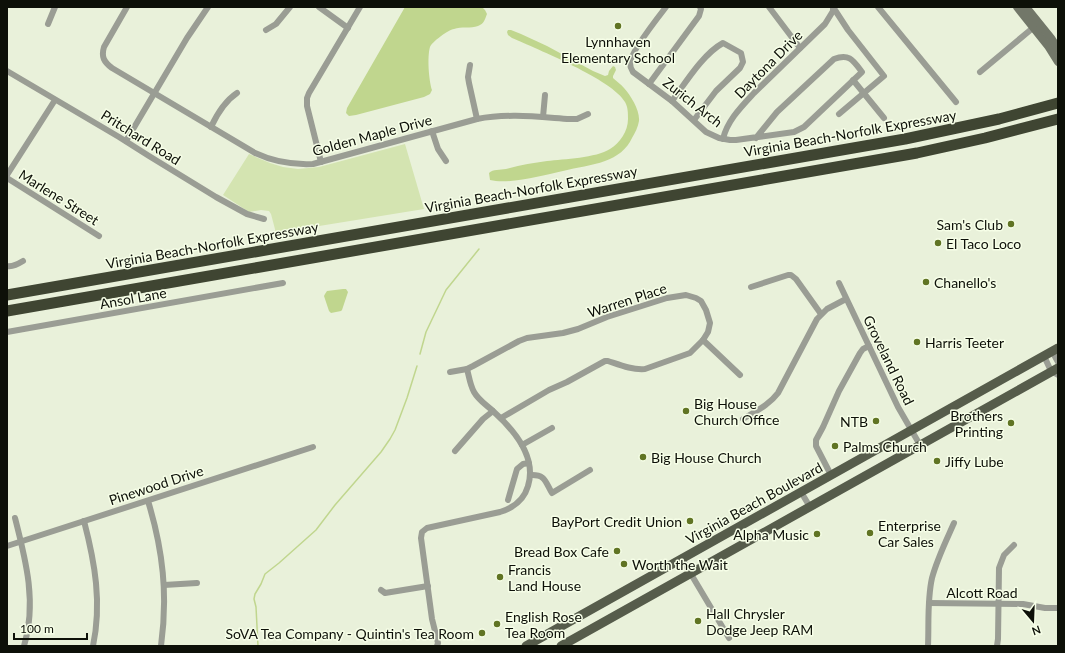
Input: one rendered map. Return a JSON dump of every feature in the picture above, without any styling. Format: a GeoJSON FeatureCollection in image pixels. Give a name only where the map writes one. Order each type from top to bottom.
{"type":"FeatureCollection","features":[{"type":"Feature","properties":{"kind":"highway","name":"Virginia Beach-Norfolk Expressway"},"geometry":{"type":"LineString","coordinates":[[7,295],[905,139],[999,119],[1058,103]]}},
{"type":"Feature","properties":{"kind":"highway","name":"Virginia Beach-Norfolk Expressway"},"geometry":{"type":"LineString","coordinates":[[7,311],[917,153],[985,138],[1058,119]]}},
{"type":"Feature","properties":{"kind":"main road"},"geometry":{"type":"LineString","coordinates":[[1017,7],[1034,27],[1055,44]]}},
{"type":"Feature","properties":{"kind":"main road"},"geometry":{"type":"LineString","coordinates":[[1026,7],[1055,44],[1058,62]]}},
{"type":"Feature","properties":{"kind":"main road","name":"Virginia Beach Boulevard"},"geometry":{"type":"LineString","coordinates":[[526,646],[1055,350]]}},
{"type":"Feature","properties":{"kind":"main road"},"geometry":{"type":"LineString","coordinates":[[561,646],[920,445],[1056,371]]}},
{"type":"Feature","properties":{"kind":"street"},"geometry":{"type":"LineString","coordinates":[[48,24],[56,7]]}},
{"type":"Feature","properties":{"kind":"street","name":"Golden Maple Drive"},"geometry":{"type":"LineString","coordinates":[[127,7],[102,52],[106,63],[255,153],[274,161],[302,164],[321,162],[477,119],[498,115],[576,119],[588,114]]}},
{"type":"Feature","properties":{"kind":"street"},"geometry":{"type":"LineString","coordinates":[[126,141],[187,38],[208,7]]}},
{"type":"Feature","properties":{"kind":"street"},"geometry":{"type":"LineString","coordinates":[[266,30],[276,24],[290,7]]}},
{"type":"Feature","properties":{"kind":"street"},"geometry":{"type":"LineString","coordinates":[[319,7],[348,28]]}},
{"type":"Feature","properties":{"kind":"street"},"geometry":{"type":"LineString","coordinates":[[321,162],[307,106],[307,98],[360,7]]}},
{"type":"Feature","properties":{"kind":"street","name":"Zurich Arch"},"geometry":{"type":"LineString","coordinates":[[666,7],[630,60],[630,67],[649,84],[672,101],[706,132],[712,136],[723,139]]}},
{"type":"Feature","properties":{"kind":"street"},"geometry":{"type":"LineString","coordinates":[[649,84],[699,16],[701,9],[700,7]]}},
{"type":"Feature","properties":{"kind":"street"},"geometry":{"type":"LineString","coordinates":[[769,7],[800,48]]}},
{"type":"Feature","properties":{"kind":"street"},"geometry":{"type":"LineString","coordinates":[[833,7],[848,30],[884,76],[839,114]]}},
{"type":"Feature","properties":{"kind":"street","name":"Daytona Drive"},"geometry":{"type":"LineString","coordinates":[[723,139],[727,126],[742,106],[825,24],[833,11],[833,7]]}},
{"type":"Feature","properties":{"kind":"street"},"geometry":{"type":"LineString","coordinates":[[878,7],[956,102]]}},
{"type":"Feature","properties":{"kind":"street"},"geometry":{"type":"LineString","coordinates":[[980,72],[1034,27]]}},
{"type":"Feature","properties":{"kind":"street"},"geometry":{"type":"LineString","coordinates":[[672,101],[711,51],[723,43],[741,53],[744,62],[740,68],[716,91],[694,120]]}},
{"type":"Feature","properties":{"kind":"street"},"geometry":{"type":"LineString","coordinates":[[723,139],[736,140],[756,138],[799,130],[862,72],[848,57],[841,56],[834,59],[777,112],[756,138]]}},
{"type":"Feature","properties":{"kind":"street"},"geometry":{"type":"LineString","coordinates":[[470,64],[468,70],[469,83],[477,119]]}},
{"type":"Feature","properties":{"kind":"street","name":"Pritchard Road"},"geometry":{"type":"LineString","coordinates":[[7,71],[126,141],[216,197],[247,214],[264,219]]}},
{"type":"Feature","properties":{"kind":"street"},"geometry":{"type":"LineString","coordinates":[[853,80],[884,118]]}},
{"type":"Feature","properties":{"kind":"street"},"geometry":{"type":"LineString","coordinates":[[211,127],[220,110],[228,100],[237,93]]}},
{"type":"Feature","properties":{"kind":"street"},"geometry":{"type":"LineString","coordinates":[[543,117],[545,95]]}},
{"type":"Feature","properties":{"kind":"street"},"geometry":{"type":"LineString","coordinates":[[7,175],[55,100]]}},
{"type":"Feature","properties":{"kind":"street"},"geometry":{"type":"LineString","coordinates":[[432,131],[438,149],[446,161]]}},
{"type":"Feature","properties":{"kind":"street","name":"Marlene Street"},"geometry":{"type":"LineString","coordinates":[[7,178],[99,236]]}},
{"type":"Feature","properties":{"kind":"street"},"geometry":{"type":"LineString","coordinates":[[7,266],[10,267],[23,261]]}},
{"type":"Feature","properties":{"kind":"street"},"geometry":{"type":"LineString","coordinates":[[750,287],[791,275],[796,278],[821,314]]}},
{"type":"Feature","properties":{"kind":"street","name":"Ansol Lane"},"geometry":{"type":"LineString","coordinates":[[7,332],[283,283]]}},
{"type":"Feature","properties":{"kind":"street","name":"Groveland Road"},"geometry":{"type":"LineString","coordinates":[[839,283],[898,407],[920,445]]}},
{"type":"Feature","properties":{"kind":"street","name":"Warren Place"},"geometry":{"type":"LineString","coordinates":[[450,372],[468,369],[526,338],[563,333],[578,329],[667,298],[686,295],[696,298],[703,303],[710,323],[708,332],[703,340],[690,353],[645,369],[633,368],[605,361],[567,382],[545,392],[501,418]]}},
{"type":"Feature","properties":{"kind":"street"},"geometry":{"type":"LineString","coordinates":[[743,419],[774,399],[778,394],[815,321],[827,309],[846,299]]}},
{"type":"Feature","properties":{"kind":"street"},"geometry":{"type":"LineString","coordinates":[[703,340],[740,375]]}},
{"type":"Feature","properties":{"kind":"street"},"geometry":{"type":"LineString","coordinates":[[831,475],[816,446],[816,440],[839,391],[860,353],[868,346]]}},
{"type":"Feature","properties":{"kind":"street"},"geometry":{"type":"LineString","coordinates":[[1055,350],[1058,362]]}},
{"type":"Feature","properties":{"kind":"street"},"geometry":{"type":"LineString","coordinates":[[1044,356],[1056,371]]}},
{"type":"Feature","properties":{"kind":"street"},"geometry":{"type":"LineString","coordinates":[[438,645],[432,619],[421,538],[422,532],[427,528],[500,512],[510,508],[517,504],[525,493],[530,481],[529,463],[522,446],[510,428],[501,418],[484,405],[475,393],[468,369]]}},
{"type":"Feature","properties":{"kind":"street"},"geometry":{"type":"LineString","coordinates":[[455,452],[483,419],[493,411]]}},
{"type":"Feature","properties":{"kind":"street"},"geometry":{"type":"LineString","coordinates":[[522,446],[552,428]]}},
{"type":"Feature","properties":{"kind":"street","name":"Pinewood Drive"},"geometry":{"type":"LineString","coordinates":[[7,546],[313,447]]}},
{"type":"Feature","properties":{"kind":"street"},"geometry":{"type":"LineString","coordinates":[[508,500],[517,469],[523,464],[529,463]]}},
{"type":"Feature","properties":{"kind":"street"},"geometry":{"type":"LineString","coordinates":[[530,474],[542,476],[552,492],[590,470]]}},
{"type":"Feature","properties":{"kind":"street"},"geometry":{"type":"LineString","coordinates":[[801,492],[810,507]]}},
{"type":"Feature","properties":{"kind":"street"},"geometry":{"type":"LineString","coordinates":[[148,501],[157,535],[164,585],[164,612],[161,646]]}},
{"type":"Feature","properties":{"kind":"street"},"geometry":{"type":"LineString","coordinates":[[14,518],[27,570],[30,602],[30,616],[24,646]]}},
{"type":"Feature","properties":{"kind":"street"},"geometry":{"type":"LineString","coordinates":[[84,521],[95,565],[97,586],[96,620],[93,646]]}},
{"type":"Feature","properties":{"kind":"street"},"geometry":{"type":"LineString","coordinates":[[928,646],[931,586],[936,567],[954,523]]}},
{"type":"Feature","properties":{"kind":"street"},"geometry":{"type":"LineString","coordinates":[[997,646],[999,568],[1001,561],[1008,550],[1014,545]]}},
{"type":"Feature","properties":{"kind":"street"},"geometry":{"type":"LineString","coordinates":[[682,559],[729,638]]}},
{"type":"Feature","properties":{"kind":"street"},"geometry":{"type":"LineString","coordinates":[[164,585],[197,583]]}},
{"type":"Feature","properties":{"kind":"street"},"geometry":{"type":"LineString","coordinates":[[381,590],[385,593],[428,586]]}},
{"type":"Feature","properties":{"kind":"street","name":"Alcott Road"},"geometry":{"type":"LineString","coordinates":[[929,603],[1023,604],[1045,608],[1058,608]]}},
{"type":"Feature","properties":{"kind":"shaded area"},"geometry":{"type":"Polygon","coordinates":[[[405,7],[482,7],[487,14],[482,24],[475,27],[457,28],[451,30],[440,36],[431,45],[429,75],[432,90],[430,94],[424,97],[349,116],[346,113],[347,108],[405,7]]]}},
{"type":"Feature","properties":{"kind":"shaded area"},"geometry":{"type":"Polygon","coordinates":[[[508,30],[521,34],[547,46],[605,76],[608,75],[613,66],[615,67],[616,70],[613,78],[629,95],[637,108],[639,117],[636,130],[630,142],[621,152],[614,157],[595,164],[537,177],[507,181],[490,180],[489,173],[495,170],[521,165],[571,159],[604,152],[620,140],[627,128],[628,123],[627,106],[618,93],[591,75],[556,57],[512,38],[508,35],[508,30]]]}},
{"type":"Feature","properties":{"kind":"shaded area"},"geometry":{"type":"Polygon","coordinates":[[[405,144],[424,209],[276,233],[269,211],[261,210],[249,212],[223,195],[249,154],[283,167],[298,169],[319,167],[405,144]]]}},
{"type":"Feature","properties":{"kind":"shaded area"},"geometry":{"type":"Polygon","coordinates":[[[346,289],[348,292],[342,310],[331,313],[324,296],[325,294],[327,291],[346,289]]]}},
{"type":"Feature","properties":{"kind":"waterway"},"geometry":{"type":"LineString","coordinates":[[420,354],[426,332],[446,290],[479,249]]}},
{"type":"Feature","properties":{"kind":"waterway"},"geometry":{"type":"LineString","coordinates":[[258,646],[256,607],[254,599],[265,574],[316,530],[335,505],[381,452],[395,430],[417,366]]}},
{"type":"Feature","properties":{"kind":"place","name":"Lynnhaven Elementary School"},"geometry":{"type":"Point","coordinates":[618,26]}},
{"type":"Feature","properties":{"kind":"place","name":"Sam's Club"},"geometry":{"type":"Point","coordinates":[1011,224]}},
{"type":"Feature","properties":{"kind":"place","name":"El Taco Loco"},"geometry":{"type":"Point","coordinates":[938,243]}},
{"type":"Feature","properties":{"kind":"place","name":"Chanello's"},"geometry":{"type":"Point","coordinates":[926,282]}},
{"type":"Feature","properties":{"kind":"place","name":"Harris Teeter"},"geometry":{"type":"Point","coordinates":[917,342]}},
{"type":"Feature","properties":{"kind":"place","name":"Big House Church Office"},"geometry":{"type":"Point","coordinates":[686,411]}},
{"type":"Feature","properties":{"kind":"place","name":"NTB"},"geometry":{"type":"Point","coordinates":[876,421]}},
{"type":"Feature","properties":{"kind":"place","name":"Brothers Printing"},"geometry":{"type":"Point","coordinates":[1011,423]}},
{"type":"Feature","properties":{"kind":"place","name":"Palms Church"},"geometry":{"type":"Point","coordinates":[835,446]}},
{"type":"Feature","properties":{"kind":"place","name":"Big House Church"},"geometry":{"type":"Point","coordinates":[643,457]}},
{"type":"Feature","properties":{"kind":"place","name":"Jiffy Lube"},"geometry":{"type":"Point","coordinates":[937,461]}},
{"type":"Feature","properties":{"kind":"place","name":"BayPort Credit Union"},"geometry":{"type":"Point","coordinates":[690,521]}},
{"type":"Feature","properties":{"kind":"place","name":"Enterprise Car Sales"},"geometry":{"type":"Point","coordinates":[870,533]}},
{"type":"Feature","properties":{"kind":"place","name":"Alpha Music"},"geometry":{"type":"Point","coordinates":[817,534]}},
{"type":"Feature","properties":{"kind":"place","name":"Bread Box Cafe"},"geometry":{"type":"Point","coordinates":[617,551]}},
{"type":"Feature","properties":{"kind":"place","name":"Worth the Wait"},"geometry":{"type":"Point","coordinates":[624,564]}},
{"type":"Feature","properties":{"kind":"place","name":"Francis Land House"},"geometry":{"type":"Point","coordinates":[500,577]}},
{"type":"Feature","properties":{"kind":"place","name":"Hall Chrysler Dodge Jeep RAM"},"geometry":{"type":"Point","coordinates":[698,621]}},
{"type":"Feature","properties":{"kind":"place","name":"English Rose Tea Room"},"geometry":{"type":"Point","coordinates":[497,624]}},
{"type":"Feature","properties":{"kind":"place","name":"SoVA Tea Company - Quintin's Tea Room"},"geometry":{"type":"Point","coordinates":[482,633]}}]}
